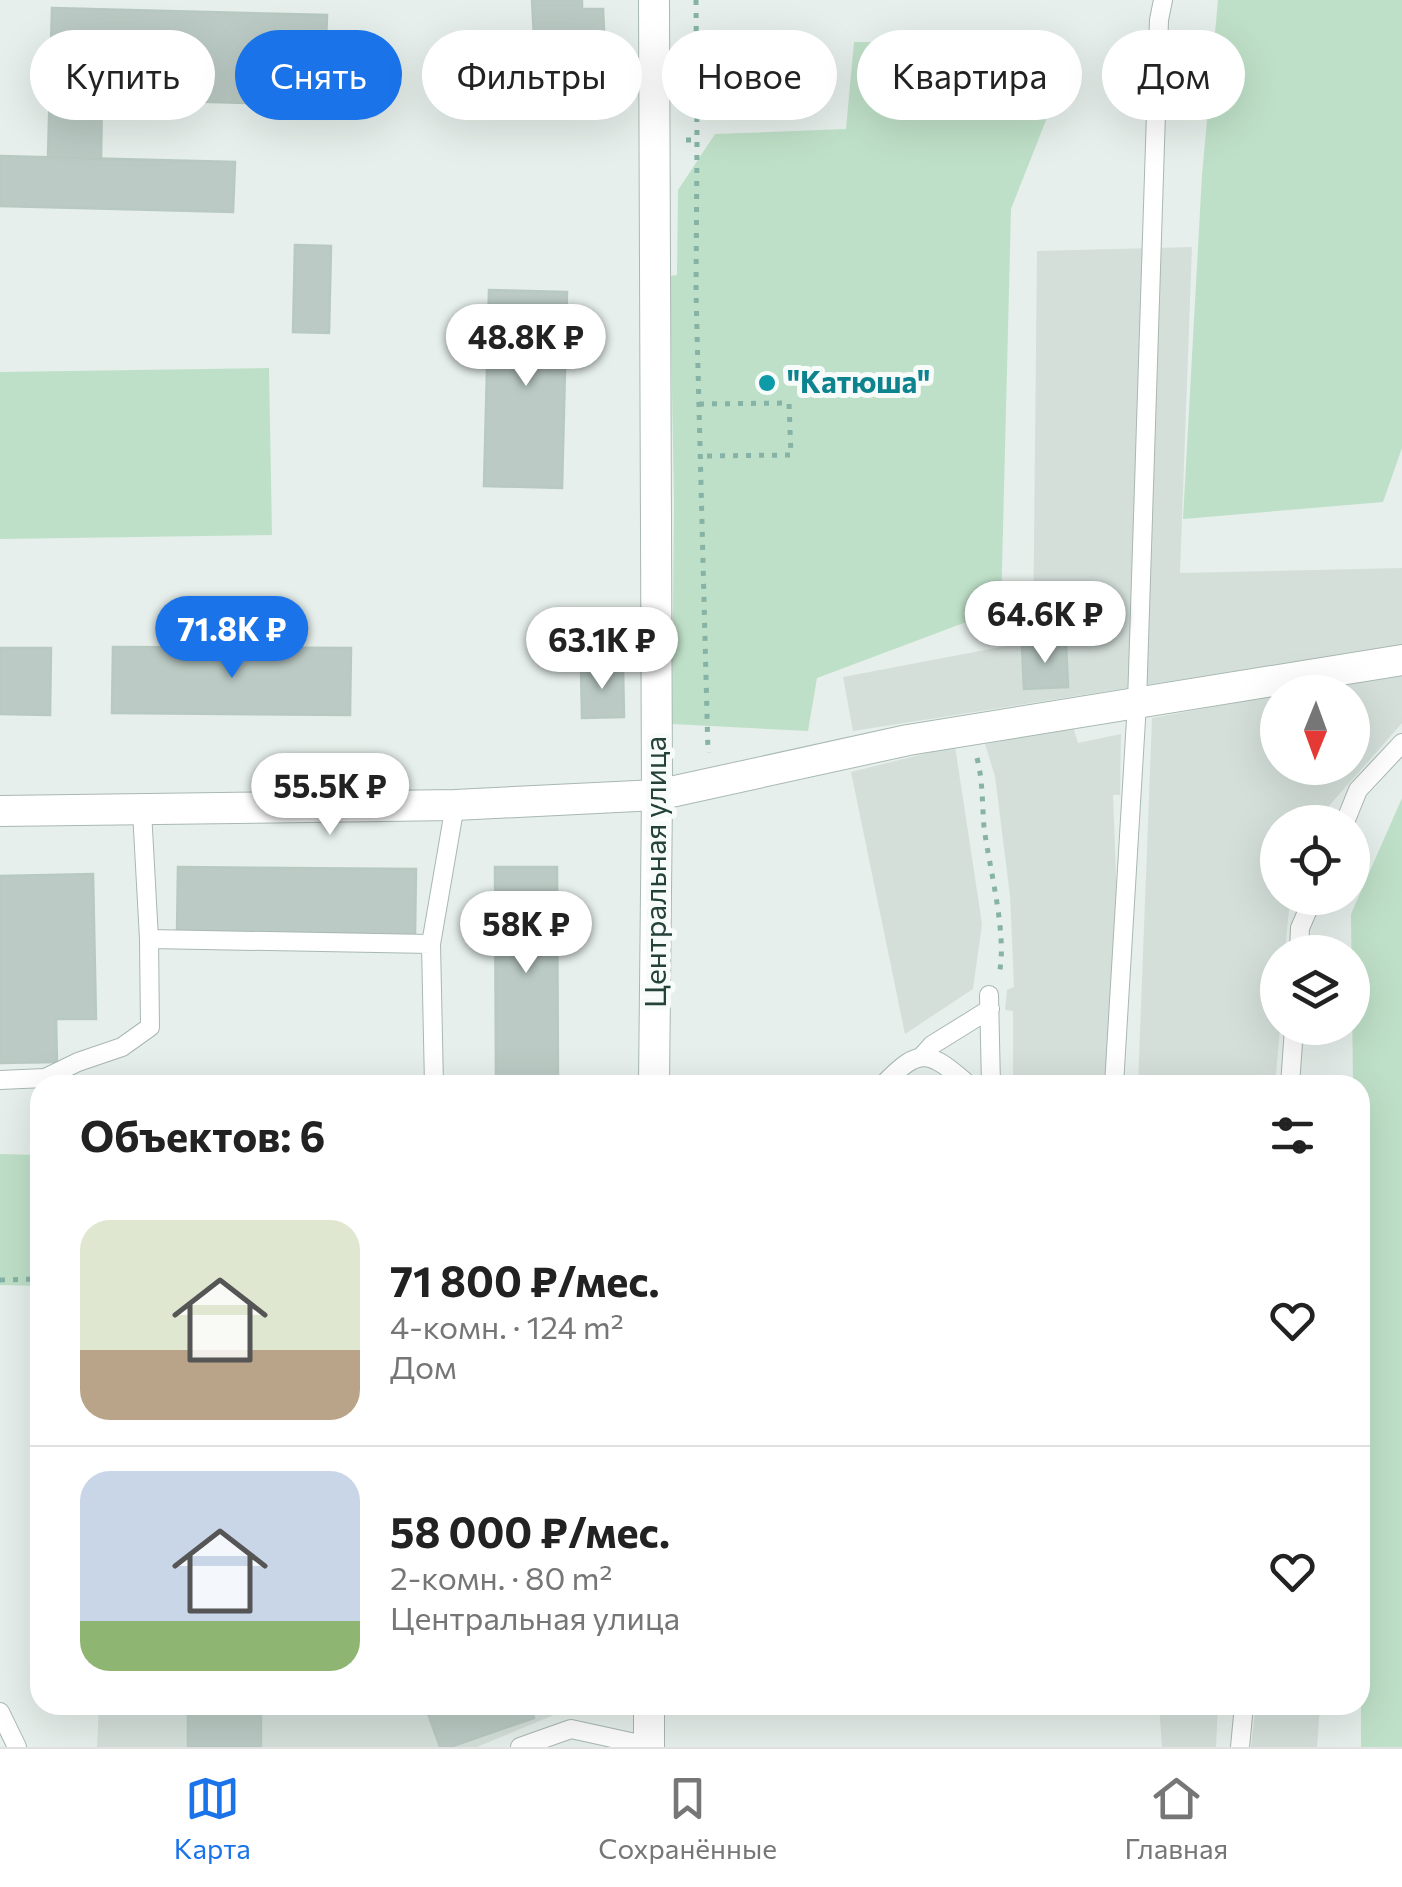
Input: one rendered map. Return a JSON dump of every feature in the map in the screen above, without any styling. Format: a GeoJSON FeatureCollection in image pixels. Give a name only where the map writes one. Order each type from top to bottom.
{"type":"FeatureCollection","features":[{"type":"Feature","properties":{"kind":"street","name":"Центральная улица"},"geometry":{"type":"LineString","coordinates":[[654,0],[654,1075]]}},
{"type":"Feature","properties":{"kind":"street"},"geometry":{"type":"LineString","coordinates":[[0,811],[455,805],[657,795],[968,730],[1402,660]]}},
{"type":"Feature","properties":{"kind":"street"},"geometry":{"type":"LineString","coordinates":[[648,1746],[649,1715]]}},
{"type":"Feature","properties":{"kind":"lane"},"geometry":{"type":"LineString","coordinates":[[1115,1075],[1137,703],[1163,0]]}},
{"type":"Feature","properties":{"kind":"lane"},"geometry":{"type":"LineString","coordinates":[[1351,805],[1358,790],[1402,742]]}},
{"type":"Feature","properties":{"kind":"lane"},"geometry":{"type":"LineString","coordinates":[[434,1075],[432,944],[455,805]]}},
{"type":"Feature","properties":{"kind":"lane"},"geometry":{"type":"LineString","coordinates":[[51,1075],[122,1047],[150,1028],[142,811]]}},
{"type":"Feature","properties":{"kind":"lane"},"geometry":{"type":"LineString","coordinates":[[149,940],[432,944]]}},
{"type":"Feature","properties":{"kind":"lane"},"geometry":{"type":"LineString","coordinates":[[893,1075],[989,1002]]}},
{"type":"Feature","properties":{"kind":"lane"},"geometry":{"type":"LineString","coordinates":[[989,1002],[991,1075]]}},
{"type":"Feature","properties":{"kind":"lane"},"geometry":{"type":"LineString","coordinates":[[1291,1075],[1293,1045]]}},
{"type":"Feature","properties":{"kind":"lane"},"geometry":{"type":"LineString","coordinates":[[922,1056],[940,1060],[957,1075]]}},
{"type":"Feature","properties":{"kind":"lane"},"geometry":{"type":"LineString","coordinates":[[0,1080],[30,1079]]}},
{"type":"Feature","properties":{"kind":"lane"},"geometry":{"type":"LineString","coordinates":[[0,1712],[17,1747]]}},
{"type":"Feature","properties":{"kind":"lane"},"geometry":{"type":"LineString","coordinates":[[1240,1747],[1243,1715]]}},
{"type":"Feature","properties":{"kind":"lane"},"geometry":{"type":"LineString","coordinates":[[520,1747],[571,1730],[648,1746]]}},
{"type":"Feature","properties":{"kind":"path"},"geometry":{"type":"LineString","coordinates":[[696,0],[699,404],[708,769]]}},
{"type":"Feature","properties":{"kind":"path"},"geometry":{"type":"LineString","coordinates":[[653,140],[696,140]]}},
{"type":"Feature","properties":{"kind":"path"},"geometry":{"type":"LineString","coordinates":[[699,404],[788,403],[791,455],[700,456]]}},
{"type":"Feature","properties":{"kind":"path"},"geometry":{"type":"LineString","coordinates":[[968,730],[984,785],[984,824],[998,922],[1001,970],[989,1002]]}},
{"type":"Feature","properties":{"kind":"path"},"geometry":{"type":"LineString","coordinates":[[0,1280],[30,1279]]}},
{"type":"Feature","properties":{"kind":"shaded area"},"geometry":{"type":"Polygon","coordinates":[[[1192,247],[1180,573],[1402,568],[1402,645],[853,731],[843,677],[1033,641],[1037,251],[1192,247]]]}},
{"type":"Feature","properties":{"kind":"shaded area"},"geometry":{"type":"Polygon","coordinates":[[[1402,673],[1402,723],[1370,759],[1370,679],[1402,673]]]}},
{"type":"Feature","properties":{"kind":"shaded area"},"geometry":{"type":"Polygon","coordinates":[[[1260,698],[1260,785],[1347,785],[1330,805],[1260,805],[1260,915],[1288,915],[1287,935],[1260,935],[1260,1045],[1279,1045],[1276,1075],[1138,1075],[1152,718],[1260,698]]]}},
{"type":"Feature","properties":{"kind":"shaded area"},"geometry":{"type":"Polygon","coordinates":[[[1073,727],[1078,743],[1121,734],[1120,795],[1113,795],[1120,981],[1115,1075],[1013,1075],[1013,1011],[1005,1010],[1007,990],[1014,987],[1010,896],[995,776],[985,744],[1073,727]]]}},
{"type":"Feature","properties":{"kind":"shaded area"},"geometry":{"type":"Polygon","coordinates":[[[955,746],[982,924],[973,989],[905,1034],[851,772],[955,746]]]}},
{"type":"Feature","properties":{"kind":"shaded area"},"geometry":{"type":"Polygon","coordinates":[[[99,1715],[554,1715],[477,1747],[97,1747],[99,1715]]]}},
{"type":"Feature","properties":{"kind":"shaded area"},"geometry":{"type":"Polygon","coordinates":[[[1160,1715],[1218,1715],[1216,1747],[1162,1747],[1160,1715]]]}},
{"type":"Feature","properties":{"kind":"shaded area"},"geometry":{"type":"Polygon","coordinates":[[[1255,1715],[1319,1715],[1317,1747],[1251,1747],[1255,1715]]]}},
{"type":"Feature","properties":{"kind":"green space"},"geometry":{"type":"Polygon","coordinates":[[[1218,0],[1402,0],[1402,448],[1383,502],[1183,519],[1207,120],[1245,120],[1245,30],[1215,30],[1218,0]]]}},
{"type":"Feature","properties":{"kind":"green space"},"geometry":{"type":"Polygon","coordinates":[[[854,42],[857,120],[1046,120],[1011,209],[1001,609],[817,678],[808,731],[672,724],[670,276],[677,275],[678,190],[715,134],[846,129],[854,42]]]}},
{"type":"Feature","properties":{"kind":"green space"},"geometry":{"type":"Polygon","coordinates":[[[269,368],[272,535],[0,539],[0,372],[269,368]]]}},
{"type":"Feature","properties":{"kind":"green space"},"geometry":{"type":"Polygon","coordinates":[[[1402,798],[1402,1747],[1361,1747],[1361,1715],[1370,1715],[1370,1075],[1353,1075],[1353,1045],[1370,1045],[1370,935],[1351,935],[1351,915],[1370,915],[1370,871],[1402,798]]]}},
{"type":"Feature","properties":{"kind":"green space"},"geometry":{"type":"Polygon","coordinates":[[[0,1154],[30,1155],[30,1286],[0,1285],[0,1154]]]}},
{"type":"Feature","properties":{"kind":"building"},"geometry":{"type":"Polygon","coordinates":[[[532,0],[582,0],[582,9],[603,9],[604,30],[534,30],[532,0]]]}},
{"type":"Feature","properties":{"kind":"building"},"geometry":{"type":"Polygon","coordinates":[[[52,8],[327,15],[326,30],[235,30],[235,103],[215,102],[215,30],[51,30],[52,8]]]}},
{"type":"Feature","properties":{"kind":"building"},"geometry":{"type":"Polygon","coordinates":[[[49,120],[102,120],[101,159],[48,157],[49,120]]]}},
{"type":"Feature","properties":{"kind":"building"},"geometry":{"type":"Polygon","coordinates":[[[0,156],[235,162],[233,212],[0,206],[0,156]]]}},
{"type":"Feature","properties":{"kind":"building"},"geometry":{"type":"Polygon","coordinates":[[[295,245],[331,246],[329,333],[293,332],[295,245]]]}},
{"type":"Feature","properties":{"kind":"building"},"geometry":{"type":"Polygon","coordinates":[[[489,290],[567,292],[562,488],[484,486],[489,290]]]}},
{"type":"Feature","properties":{"kind":"building"},"geometry":{"type":"Polygon","coordinates":[[[1066,644],[1068,687],[1024,689],[1022,646],[1066,644]]]}},
{"type":"Feature","properties":{"kind":"building"},"geometry":{"type":"Polygon","coordinates":[[[113,647],[351,648],[350,715],[112,713],[113,647]]]}},
{"type":"Feature","properties":{"kind":"building"},"geometry":{"type":"Polygon","coordinates":[[[0,648],[51,648],[50,715],[0,714],[0,648]]]}},
{"type":"Feature","properties":{"kind":"building"},"geometry":{"type":"Polygon","coordinates":[[[623,666],[624,717],[582,718],[581,667],[623,666]]]}},
{"type":"Feature","properties":{"kind":"building"},"geometry":{"type":"Polygon","coordinates":[[[178,867],[416,869],[415,935],[177,933],[178,867]]]}},
{"type":"Feature","properties":{"kind":"building"},"geometry":{"type":"Polygon","coordinates":[[[495,867],[557,867],[558,1075],[496,1075],[495,867]]]}},
{"type":"Feature","properties":{"kind":"building"},"geometry":{"type":"Polygon","coordinates":[[[93,874],[96,1019],[56,1019],[57,1062],[0,1063],[0,876],[93,874]]]}},
{"type":"Feature","properties":{"kind":"building"},"geometry":{"type":"Polygon","coordinates":[[[188,1715],[261,1715],[261,1746],[188,1746],[188,1715]]]}},
{"type":"Feature","properties":{"kind":"building"},"geometry":{"type":"Polygon","coordinates":[[[429,1715],[534,1718],[450,1747],[440,1747],[429,1715]]]}},
{"type":"Feature","properties":{"kind":"place","name":"\"Катюша\""},"geometry":{"type":"Point","coordinates":[767,383]}}]}
